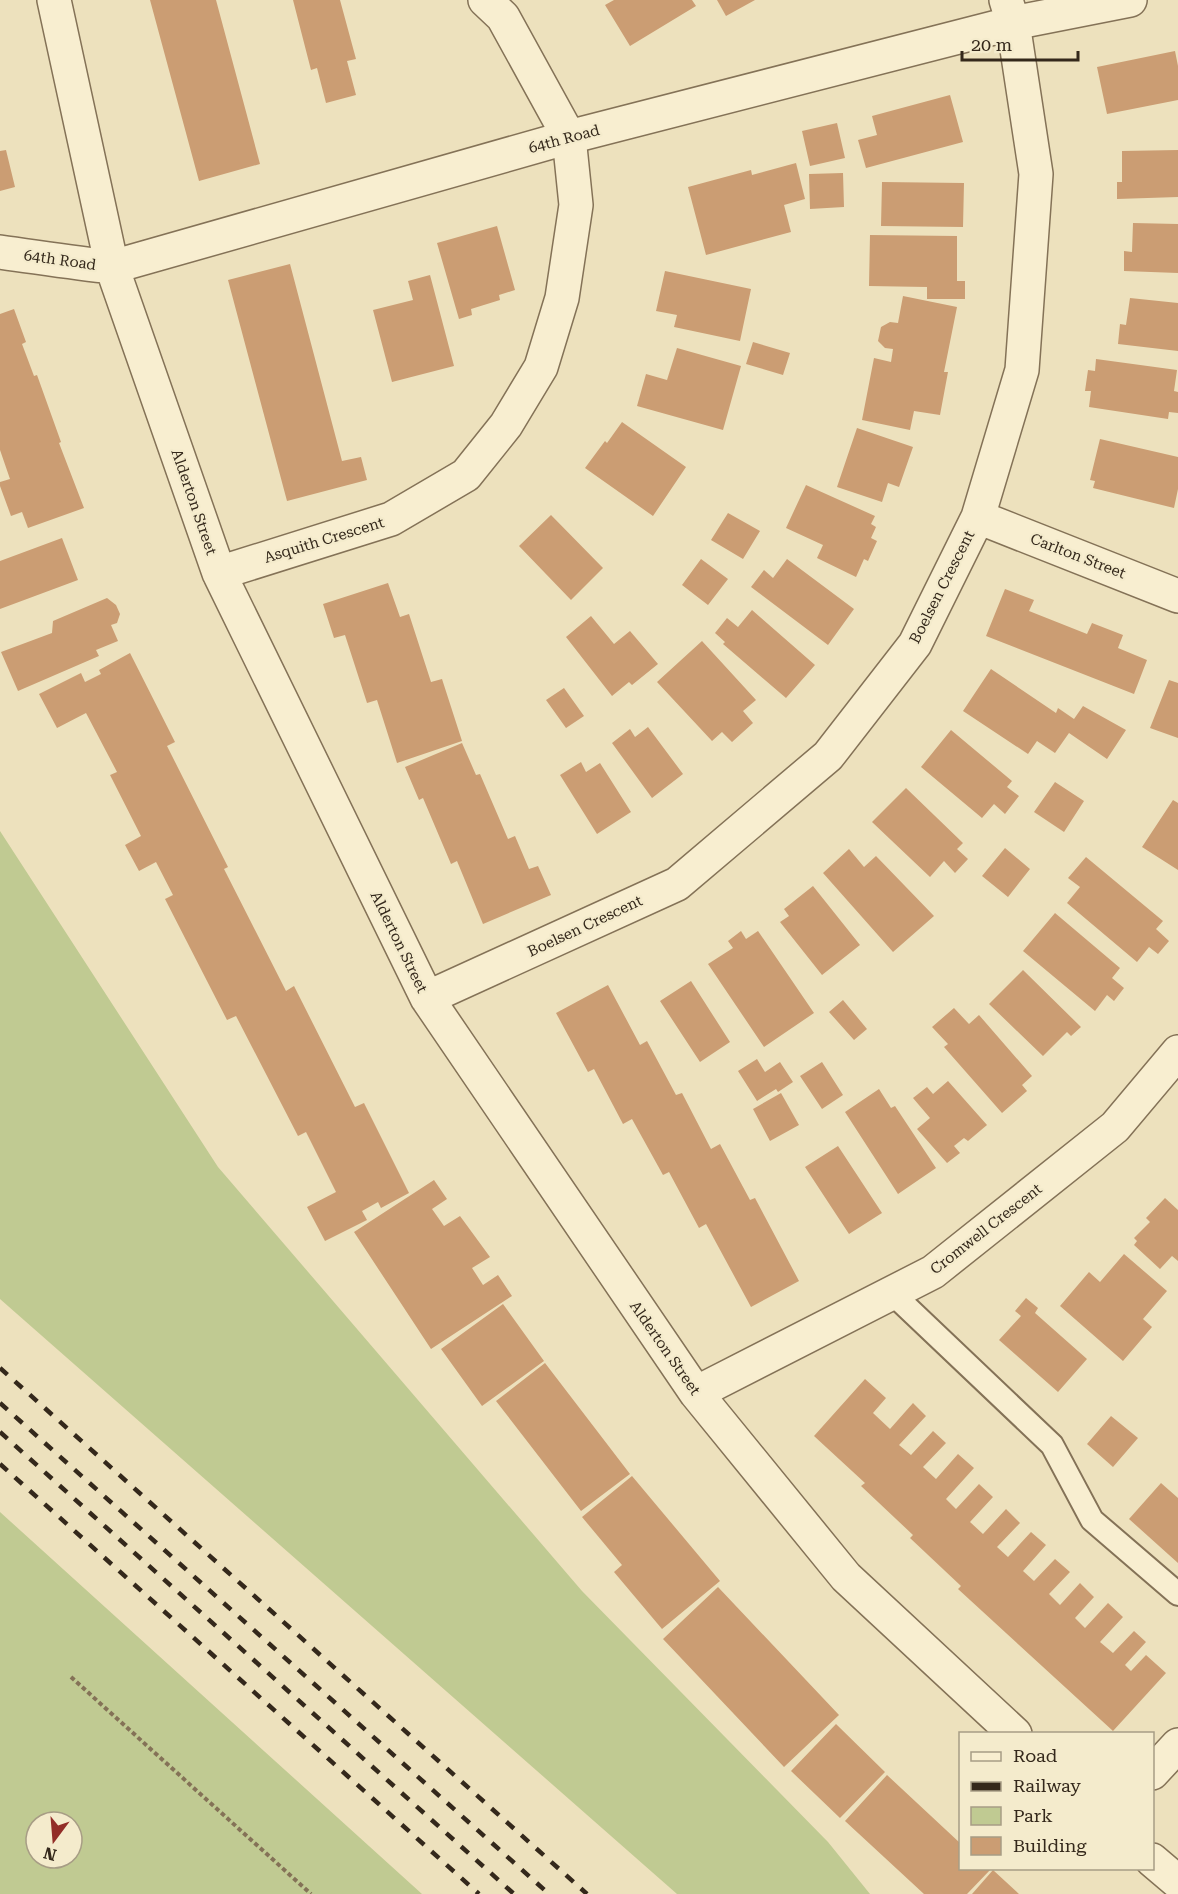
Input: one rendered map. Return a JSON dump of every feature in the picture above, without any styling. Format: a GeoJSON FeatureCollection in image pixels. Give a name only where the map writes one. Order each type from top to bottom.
{"type":"FeatureCollection","features":[{"type":"Feature","properties":{"kind":"street","name":"Alderton Street"},"geometry":{"type":"LineString","coordinates":[[54,0],[112,267],[219,573],[427,998],[696,1393],[846,1577],[1013,1732]]}},
{"type":"Feature","properties":{"kind":"street","name":"Asquith Crescent"},"geometry":{"type":"LineString","coordinates":[[219,573],[392,519],[466,475],[500,433],[541,367],[562,298],[576,205],[569,137],[502,17],[485,0]]}},
{"type":"Feature","properties":{"kind":"street","name":"64th Road"},"geometry":{"type":"LineString","coordinates":[[0,252],[112,267],[1009,11],[1130,0]]}},
{"type":"Feature","properties":{"kind":"street","name":"Boelsen Crescent"},"geometry":{"type":"LineString","coordinates":[[427,998],[677,884],[828,756],[915,644],[978,517],[1022,370],[1036,174],[1009,11]]}},
{"type":"Feature","properties":{"kind":"street","name":"Carlton Street"},"geometry":{"type":"LineString","coordinates":[[978,517],[1178,596]]}},
{"type":"Feature","properties":{"kind":"street","name":"Cromwell Crescent"},"geometry":{"type":"LineString","coordinates":[[696,1393],[933,1272],[1115,1127],[1178,1052]]}},
{"type":"Feature","properties":{"kind":"street"},"geometry":{"type":"LineString","coordinates":[[1154,1771],[1178,1745]]}},
{"type":"Feature","properties":{"kind":"street"},"geometry":{"type":"LineString","coordinates":[[1154,1862],[1178,1882]]}},
{"type":"Feature","properties":{"kind":"lane"},"geometry":{"type":"LineString","coordinates":[[892,1293],[1052,1444],[1092,1520],[1178,1594]]}},
{"type":"Feature","properties":{"kind":"path"},"geometry":{"type":"LineString","coordinates":[[71,1677],[311,1894]]}},
{"type":"Feature","properties":{"kind":"green space"},"geometry":{"type":"Polygon","coordinates":[[[0,831],[218,1167],[582,1591],[828,1842],[870,1894],[677,1894],[0,1299],[0,831]]]}},
{"type":"Feature","properties":{"kind":"green space"},"geometry":{"type":"Polygon","coordinates":[[[0,1512],[422,1894],[0,1894],[0,1512]]]}},
{"type":"Feature","properties":{"kind":"building"},"geometry":{"type":"Polygon","coordinates":[[[150,0],[216,0],[260,164],[199,181],[150,0]]]}},
{"type":"Feature","properties":{"kind":"building"},"geometry":{"type":"Polygon","coordinates":[[[293,0],[340,0],[356,59],[347,61],[356,95],[326,103],[317,68],[311,70],[293,0]]]}},
{"type":"Feature","properties":{"kind":"building"},"geometry":{"type":"Polygon","coordinates":[[[614,0],[692,0],[696,6],[630,46],[605,5],[614,0]]]}},
{"type":"Feature","properties":{"kind":"building"},"geometry":{"type":"Polygon","coordinates":[[[717,0],[755,0],[726,16],[717,0]]]}},
{"type":"Feature","properties":{"kind":"building"},"geometry":{"type":"Polygon","coordinates":[[[1175,51],[1178,66],[1178,100],[1107,114],[1097,67],[1175,51]]]}},
{"type":"Feature","properties":{"kind":"building"},"geometry":{"type":"Polygon","coordinates":[[[950,95],[963,142],[866,168],[858,140],[877,135],[872,116],[950,95]]]}},
{"type":"Feature","properties":{"kind":"building"},"geometry":{"type":"Polygon","coordinates":[[[837,123],[845,158],[810,166],[802,131],[837,123]]]}},
{"type":"Feature","properties":{"kind":"building"},"geometry":{"type":"Polygon","coordinates":[[[6,150],[15,187],[0,191],[0,151],[6,150]]]}},
{"type":"Feature","properties":{"kind":"building"},"geometry":{"type":"Polygon","coordinates":[[[1178,150],[1178,197],[1117,199],[1117,182],[1122,182],[1122,151],[1178,150]]]}},
{"type":"Feature","properties":{"kind":"building"},"geometry":{"type":"Polygon","coordinates":[[[796,163],[805,199],[784,205],[791,232],[706,255],[688,187],[751,170],[752,175],[796,163]]]}},
{"type":"Feature","properties":{"kind":"building"},"geometry":{"type":"Polygon","coordinates":[[[843,173],[844,207],[810,209],[809,174],[843,173]]]}},
{"type":"Feature","properties":{"kind":"building"},"geometry":{"type":"Polygon","coordinates":[[[882,182],[964,183],[963,227],[881,226],[882,182]]]}},
{"type":"Feature","properties":{"kind":"building"},"geometry":{"type":"Polygon","coordinates":[[[1133,223],[1178,224],[1178,273],[1124,271],[1124,251],[1132,252],[1133,223]]]}},
{"type":"Feature","properties":{"kind":"building"},"geometry":{"type":"Polygon","coordinates":[[[497,226],[515,290],[499,295],[500,300],[471,309],[472,315],[459,319],[437,243],[497,226]]]}},
{"type":"Feature","properties":{"kind":"building"},"geometry":{"type":"Polygon","coordinates":[[[870,235],[957,236],[957,281],[965,281],[965,299],[927,299],[927,287],[869,286],[870,235]]]}},
{"type":"Feature","properties":{"kind":"building"},"geometry":{"type":"Polygon","coordinates":[[[290,264],[342,461],[361,457],[367,480],[287,501],[228,280],[290,264]]]}},
{"type":"Feature","properties":{"kind":"building"},"geometry":{"type":"Polygon","coordinates":[[[665,271],[751,289],[740,341],[674,327],[677,315],[656,311],[665,271]]]}},
{"type":"Feature","properties":{"kind":"building"},"geometry":{"type":"Polygon","coordinates":[[[430,275],[454,366],[392,382],[373,310],[413,300],[408,281],[430,275]]]}},
{"type":"Feature","properties":{"kind":"building"},"geometry":{"type":"Polygon","coordinates":[[[903,296],[957,307],[944,372],[948,372],[940,415],[914,411],[910,430],[862,420],[874,358],[891,362],[893,349],[885,348],[878,341],[881,327],[890,322],[898,323],[903,296]]]}},
{"type":"Feature","properties":{"kind":"building"},"geometry":{"type":"Polygon","coordinates":[[[1130,298],[1178,303],[1178,351],[1118,344],[1120,324],[1126,325],[1130,298]]]}},
{"type":"Feature","properties":{"kind":"building"},"geometry":{"type":"Polygon","coordinates":[[[14,309],[26,342],[22,344],[34,376],[37,375],[61,442],[59,443],[84,508],[28,528],[22,512],[11,516],[0,486],[0,482],[10,479],[0,450],[0,314],[14,309]]]}},
{"type":"Feature","properties":{"kind":"building"},"geometry":{"type":"Polygon","coordinates":[[[753,342],[790,353],[783,375],[746,364],[753,342]]]}},
{"type":"Feature","properties":{"kind":"building"},"geometry":{"type":"Polygon","coordinates":[[[677,348],[741,366],[723,430],[637,406],[646,374],[667,380],[677,348]]]}},
{"type":"Feature","properties":{"kind":"building"},"geometry":{"type":"Polygon","coordinates":[[[1096,359],[1177,370],[1174,391],[1178,392],[1178,413],[1169,412],[1168,419],[1089,407],[1091,391],[1085,391],[1088,370],[1095,371],[1096,359]]]}},
{"type":"Feature","properties":{"kind":"building"},"geometry":{"type":"Polygon","coordinates":[[[622,422],[686,467],[653,516],[585,468],[622,422]]]}},
{"type":"Feature","properties":{"kind":"building"},"geometry":{"type":"Polygon","coordinates":[[[857,428],[913,447],[899,487],[888,483],[882,502],[837,487],[857,428]]]}},
{"type":"Feature","properties":{"kind":"building"},"geometry":{"type":"Polygon","coordinates":[[[1100,439],[1178,457],[1178,489],[1174,508],[1093,488],[1095,481],[1090,480],[1100,439]]]}},
{"type":"Feature","properties":{"kind":"building"},"geometry":{"type":"Polygon","coordinates":[[[806,485],[875,516],[871,524],[876,527],[871,538],[877,541],[868,561],[864,559],[856,577],[817,558],[823,545],[786,528],[806,485]]]}},
{"type":"Feature","properties":{"kind":"building"},"geometry":{"type":"Polygon","coordinates":[[[728,513],[760,531],[743,559],[711,540],[728,513]]]}},
{"type":"Feature","properties":{"kind":"building"},"geometry":{"type":"Polygon","coordinates":[[[551,515],[603,568],[571,600],[519,546],[551,515]]]}},
{"type":"Feature","properties":{"kind":"building"},"geometry":{"type":"Polygon","coordinates":[[[62,538],[78,580],[0,609],[0,561],[62,538]]]}},
{"type":"Feature","properties":{"kind":"building"},"geometry":{"type":"Polygon","coordinates":[[[701,559],[728,579],[708,605],[682,585],[701,559]]]}},
{"type":"Feature","properties":{"kind":"building"},"geometry":{"type":"Polygon","coordinates":[[[787,559],[854,609],[828,645],[751,587],[764,570],[773,578],[787,559]]]}},
{"type":"Feature","properties":{"kind":"building"},"geometry":{"type":"Polygon","coordinates":[[[388,583],[400,617],[409,614],[431,682],[442,679],[462,741],[397,763],[377,700],[367,703],[345,635],[334,638],[323,604],[388,583]]]}},
{"type":"Feature","properties":{"kind":"building"},"geometry":{"type":"Polygon","coordinates":[[[1005,589],[1034,600],[1029,611],[1087,634],[1092,623],[1123,635],[1118,648],[1147,660],[1134,694],[986,636],[1005,589]]]}},
{"type":"Feature","properties":{"kind":"building"},"geometry":{"type":"Polygon","coordinates":[[[107,598],[116,605],[120,614],[117,623],[111,625],[118,641],[96,650],[99,656],[18,691],[1,652],[52,633],[53,621],[107,598]]]}},
{"type":"Feature","properties":{"kind":"building"},"geometry":{"type":"Polygon","coordinates":[[[752,610],[815,665],[786,698],[723,644],[725,642],[715,633],[727,618],[738,627],[752,610]]]}},
{"type":"Feature","properties":{"kind":"building"},"geometry":{"type":"Polygon","coordinates":[[[591,616],[614,644],[630,631],[658,664],[632,685],[629,682],[612,696],[566,637],[591,616]]]}},
{"type":"Feature","properties":{"kind":"building"},"geometry":{"type":"Polygon","coordinates":[[[702,641],[756,700],[743,711],[753,723],[732,742],[722,732],[712,741],[657,682],[702,641]]]}},
{"type":"Feature","properties":{"kind":"building"},"geometry":{"type":"Polygon","coordinates":[[[130,653],[175,742],[167,746],[228,867],[224,869],[286,991],[294,986],[355,1107],[364,1103],[409,1193],[381,1208],[378,1202],[362,1211],[367,1220],[325,1241],[307,1207],[336,1192],[306,1132],[298,1136],[236,1016],[227,1020],[165,899],[173,895],[156,862],[139,871],[125,845],[141,836],[110,775],[117,772],[86,713],[57,728],[39,694],[81,673],[85,682],[101,674],[99,670],[130,653]]]}},
{"type":"Feature","properties":{"kind":"building"},"geometry":{"type":"Polygon","coordinates":[[[991,669],[1056,713],[1058,708],[1074,719],[1083,706],[1126,730],[1107,759],[1069,733],[1055,753],[1037,741],[1028,754],[963,711],[991,669]]]}},
{"type":"Feature","properties":{"kind":"building"},"geometry":{"type":"Polygon","coordinates":[[[1169,680],[1178,683],[1178,738],[1150,728],[1169,680]]]}},
{"type":"Feature","properties":{"kind":"building"},"geometry":{"type":"Polygon","coordinates":[[[564,688],[584,716],[566,728],[546,700],[564,688]]]}},
{"type":"Feature","properties":{"kind":"building"},"geometry":{"type":"Polygon","coordinates":[[[648,727],[683,774],[652,798],[612,743],[630,729],[635,737],[648,727]]]}},
{"type":"Feature","properties":{"kind":"building"},"geometry":{"type":"Polygon","coordinates":[[[951,730],[1012,781],[1007,787],[1019,796],[1005,814],[994,804],[982,818],[921,767],[951,730]]]}},
{"type":"Feature","properties":{"kind":"building"},"geometry":{"type":"Polygon","coordinates":[[[462,743],[476,775],[480,774],[508,839],[515,836],[529,869],[538,866],[551,895],[483,924],[457,861],[451,864],[423,798],[419,800],[405,767],[462,743]]]}},
{"type":"Feature","properties":{"kind":"building"},"geometry":{"type":"Polygon","coordinates":[[[581,762],[586,772],[600,763],[631,812],[597,834],[560,775],[581,762]]]}},
{"type":"Feature","properties":{"kind":"building"},"geometry":{"type":"Polygon","coordinates":[[[1055,782],[1084,801],[1064,832],[1034,812],[1055,782]]]}},
{"type":"Feature","properties":{"kind":"building"},"geometry":{"type":"Polygon","coordinates":[[[906,788],[963,843],[957,849],[968,859],[955,873],[944,861],[930,877],[872,822],[906,788]]]}},
{"type":"Feature","properties":{"kind":"building"},"geometry":{"type":"Polygon","coordinates":[[[1173,800],[1178,803],[1178,870],[1142,847],[1173,800]]]}},
{"type":"Feature","properties":{"kind":"building"},"geometry":{"type":"Polygon","coordinates":[[[1005,848],[1030,869],[1008,897],[982,876],[1005,848]]]}},
{"type":"Feature","properties":{"kind":"building"},"geometry":{"type":"Polygon","coordinates":[[[849,849],[864,867],[876,856],[934,916],[893,952],[823,873],[849,849]]]}},
{"type":"Feature","properties":{"kind":"building"},"geometry":{"type":"Polygon","coordinates":[[[1086,857],[1163,921],[1156,929],[1169,941],[1158,954],[1149,947],[1137,962],[1067,903],[1080,887],[1068,878],[1086,857]]]}},
{"type":"Feature","properties":{"kind":"building"},"geometry":{"type":"Polygon","coordinates":[[[813,886],[860,945],[822,975],[780,922],[789,916],[784,909],[813,886]]]}},
{"type":"Feature","properties":{"kind":"building"},"geometry":{"type":"Polygon","coordinates":[[[1055,913],[1120,968],[1112,978],[1124,988],[1114,1001],[1107,995],[1095,1011],[1023,951],[1055,913]]]}},
{"type":"Feature","properties":{"kind":"building"},"geometry":{"type":"Polygon","coordinates":[[[741,931],[746,939],[758,931],[814,1013],[764,1047],[708,964],[733,948],[728,941],[741,931]]]}},
{"type":"Feature","properties":{"kind":"building"},"geometry":{"type":"Polygon","coordinates":[[[1023,970],[1081,1027],[1071,1036],[1067,1032],[1043,1056],[989,1004],[1023,970]]]}},
{"type":"Feature","properties":{"kind":"building"},"geometry":{"type":"Polygon","coordinates":[[[691,981],[730,1042],[700,1062],[660,1001],[691,981]]]}},
{"type":"Feature","properties":{"kind":"building"},"geometry":{"type":"Polygon","coordinates":[[[608,985],[640,1045],[647,1041],[676,1095],[682,1093],[711,1149],[720,1144],[750,1200],[755,1198],[799,1281],[751,1307],[706,1224],[699,1228],[669,1172],[663,1175],[632,1119],[623,1124],[594,1069],[588,1072],[556,1013],[608,985]]]}},
{"type":"Feature","properties":{"kind":"building"},"geometry":{"type":"Polygon","coordinates":[[[843,1000],[867,1029],[854,1040],[829,1012],[843,1000]]]}},
{"type":"Feature","properties":{"kind":"building"},"geometry":{"type":"Polygon","coordinates":[[[954,1008],[969,1024],[979,1015],[1032,1076],[1022,1085],[1027,1091],[1002,1113],[944,1047],[948,1044],[932,1027],[954,1008]]]}},
{"type":"Feature","properties":{"kind":"building"},"geometry":{"type":"Polygon","coordinates":[[[757,1059],[765,1072],[780,1062],[793,1082],[778,1092],[776,1089],[757,1101],[738,1071],[757,1059]]]}},
{"type":"Feature","properties":{"kind":"building"},"geometry":{"type":"Polygon","coordinates":[[[822,1062],[843,1095],[822,1109],[800,1076],[822,1062]]]}},
{"type":"Feature","properties":{"kind":"building"},"geometry":{"type":"Polygon","coordinates":[[[948,1081],[987,1125],[968,1141],[964,1138],[954,1146],[960,1153],[947,1163],[917,1129],[930,1118],[913,1098],[927,1087],[933,1094],[948,1081]]]}},
{"type":"Feature","properties":{"kind":"building"},"geometry":{"type":"Polygon","coordinates":[[[879,1089],[891,1108],[895,1106],[936,1168],[898,1194],[845,1112],[879,1089]]]}},
{"type":"Feature","properties":{"kind":"building"},"geometry":{"type":"Polygon","coordinates":[[[781,1093],[799,1125],[770,1141],[753,1109],[781,1093]]]}},
{"type":"Feature","properties":{"kind":"building"},"geometry":{"type":"Polygon","coordinates":[[[838,1146],[882,1213],[849,1234],[805,1167],[838,1146]]]}},
{"type":"Feature","properties":{"kind":"building"},"geometry":{"type":"Polygon","coordinates":[[[434,1180],[447,1199],[432,1209],[444,1226],[460,1216],[490,1257],[472,1268],[483,1285],[498,1275],[512,1296],[431,1349],[354,1232],[434,1180]]]}},
{"type":"Feature","properties":{"kind":"building"},"geometry":{"type":"Polygon","coordinates":[[[1165,1198],[1178,1210],[1178,1261],[1172,1256],[1160,1269],[1134,1245],[1137,1241],[1134,1238],[1150,1222],[1146,1218],[1165,1198]]]}},
{"type":"Feature","properties":{"kind":"building"},"geometry":{"type":"Polygon","coordinates":[[[1124,1254],[1167,1291],[1143,1319],[1152,1327],[1123,1361],[1060,1306],[1089,1272],[1100,1282],[1124,1254]]]}},
{"type":"Feature","properties":{"kind":"building"},"geometry":{"type":"Polygon","coordinates":[[[1026,1298],[1038,1308],[1035,1313],[1087,1359],[1058,1392],[999,1340],[1021,1316],[1015,1311],[1026,1298]]]}},
{"type":"Feature","properties":{"kind":"building"},"geometry":{"type":"Polygon","coordinates":[[[503,1304],[544,1361],[482,1406],[441,1349],[503,1304]]]}},
{"type":"Feature","properties":{"kind":"building"},"geometry":{"type":"Polygon","coordinates":[[[545,1363],[630,1474],[581,1511],[496,1401],[545,1363]]]}},
{"type":"Feature","properties":{"kind":"building"},"geometry":{"type":"Polygon","coordinates":[[[865,1379],[886,1398],[873,1413],[890,1429],[913,1403],[926,1416],[899,1445],[911,1455],[933,1431],[946,1443],[923,1467],[936,1479],[958,1454],[974,1468],[946,1499],[956,1509],[979,1484],[993,1497],[970,1522],[983,1534],[1006,1509],[1020,1523],[997,1547],[1008,1557],[1031,1532],[1046,1545],[1023,1571],[1034,1581],[1055,1559],[1070,1572],[1049,1594],[1060,1605],[1080,1583],[1094,1597],[1075,1618],[1085,1628],[1108,1603],[1123,1617],[1100,1642],[1113,1653],[1134,1631],[1146,1642],[1125,1665],[1131,1671],[1146,1655],[1166,1673],[1113,1731],[958,1589],[961,1586],[910,1538],[913,1535],[861,1486],[865,1483],[814,1436],[865,1379]]]}},
{"type":"Feature","properties":{"kind":"building"},"geometry":{"type":"Polygon","coordinates":[[[1111,1416],[1138,1438],[1113,1467],[1087,1444],[1111,1416]]]}},
{"type":"Feature","properties":{"kind":"building"},"geometry":{"type":"Polygon","coordinates":[[[632,1476],[720,1581],[662,1629],[614,1572],[622,1565],[582,1517],[632,1476]]]}},
{"type":"Feature","properties":{"kind":"building"},"geometry":{"type":"Polygon","coordinates":[[[1161,1483],[1178,1498],[1178,1563],[1129,1519],[1161,1483]]]}},
{"type":"Feature","properties":{"kind":"building"},"geometry":{"type":"Polygon","coordinates":[[[718,1587],[839,1715],[784,1767],[663,1639],[718,1587]]]}},
{"type":"Feature","properties":{"kind":"building"},"geometry":{"type":"Polygon","coordinates":[[[836,1724],[885,1772],[840,1818],[791,1771],[836,1724]]]}},
{"type":"Feature","properties":{"kind":"building"},"geometry":{"type":"Polygon","coordinates":[[[887,1775],[959,1842],[959,1870],[990,1870],[967,1894],[924,1894],[845,1821],[887,1775]]]}},
{"type":"Feature","properties":{"kind":"building"},"geometry":{"type":"Polygon","coordinates":[[[993,1870],[1019,1894],[972,1894],[993,1870]]]}},
{"type":"Feature","properties":{"kind":"railway"},"geometry":{"type":"LineString","coordinates":[[0,1368],[587,1894]]}},
{"type":"Feature","properties":{"kind":"railway"},"geometry":{"type":"LineString","coordinates":[[0,1403],[549,1894]]}},
{"type":"Feature","properties":{"kind":"railway"},"geometry":{"type":"LineString","coordinates":[[0,1432],[514,1894]]}},
{"type":"Feature","properties":{"kind":"railway"},"geometry":{"type":"LineString","coordinates":[[0,1464],[479,1894]]}}]}
